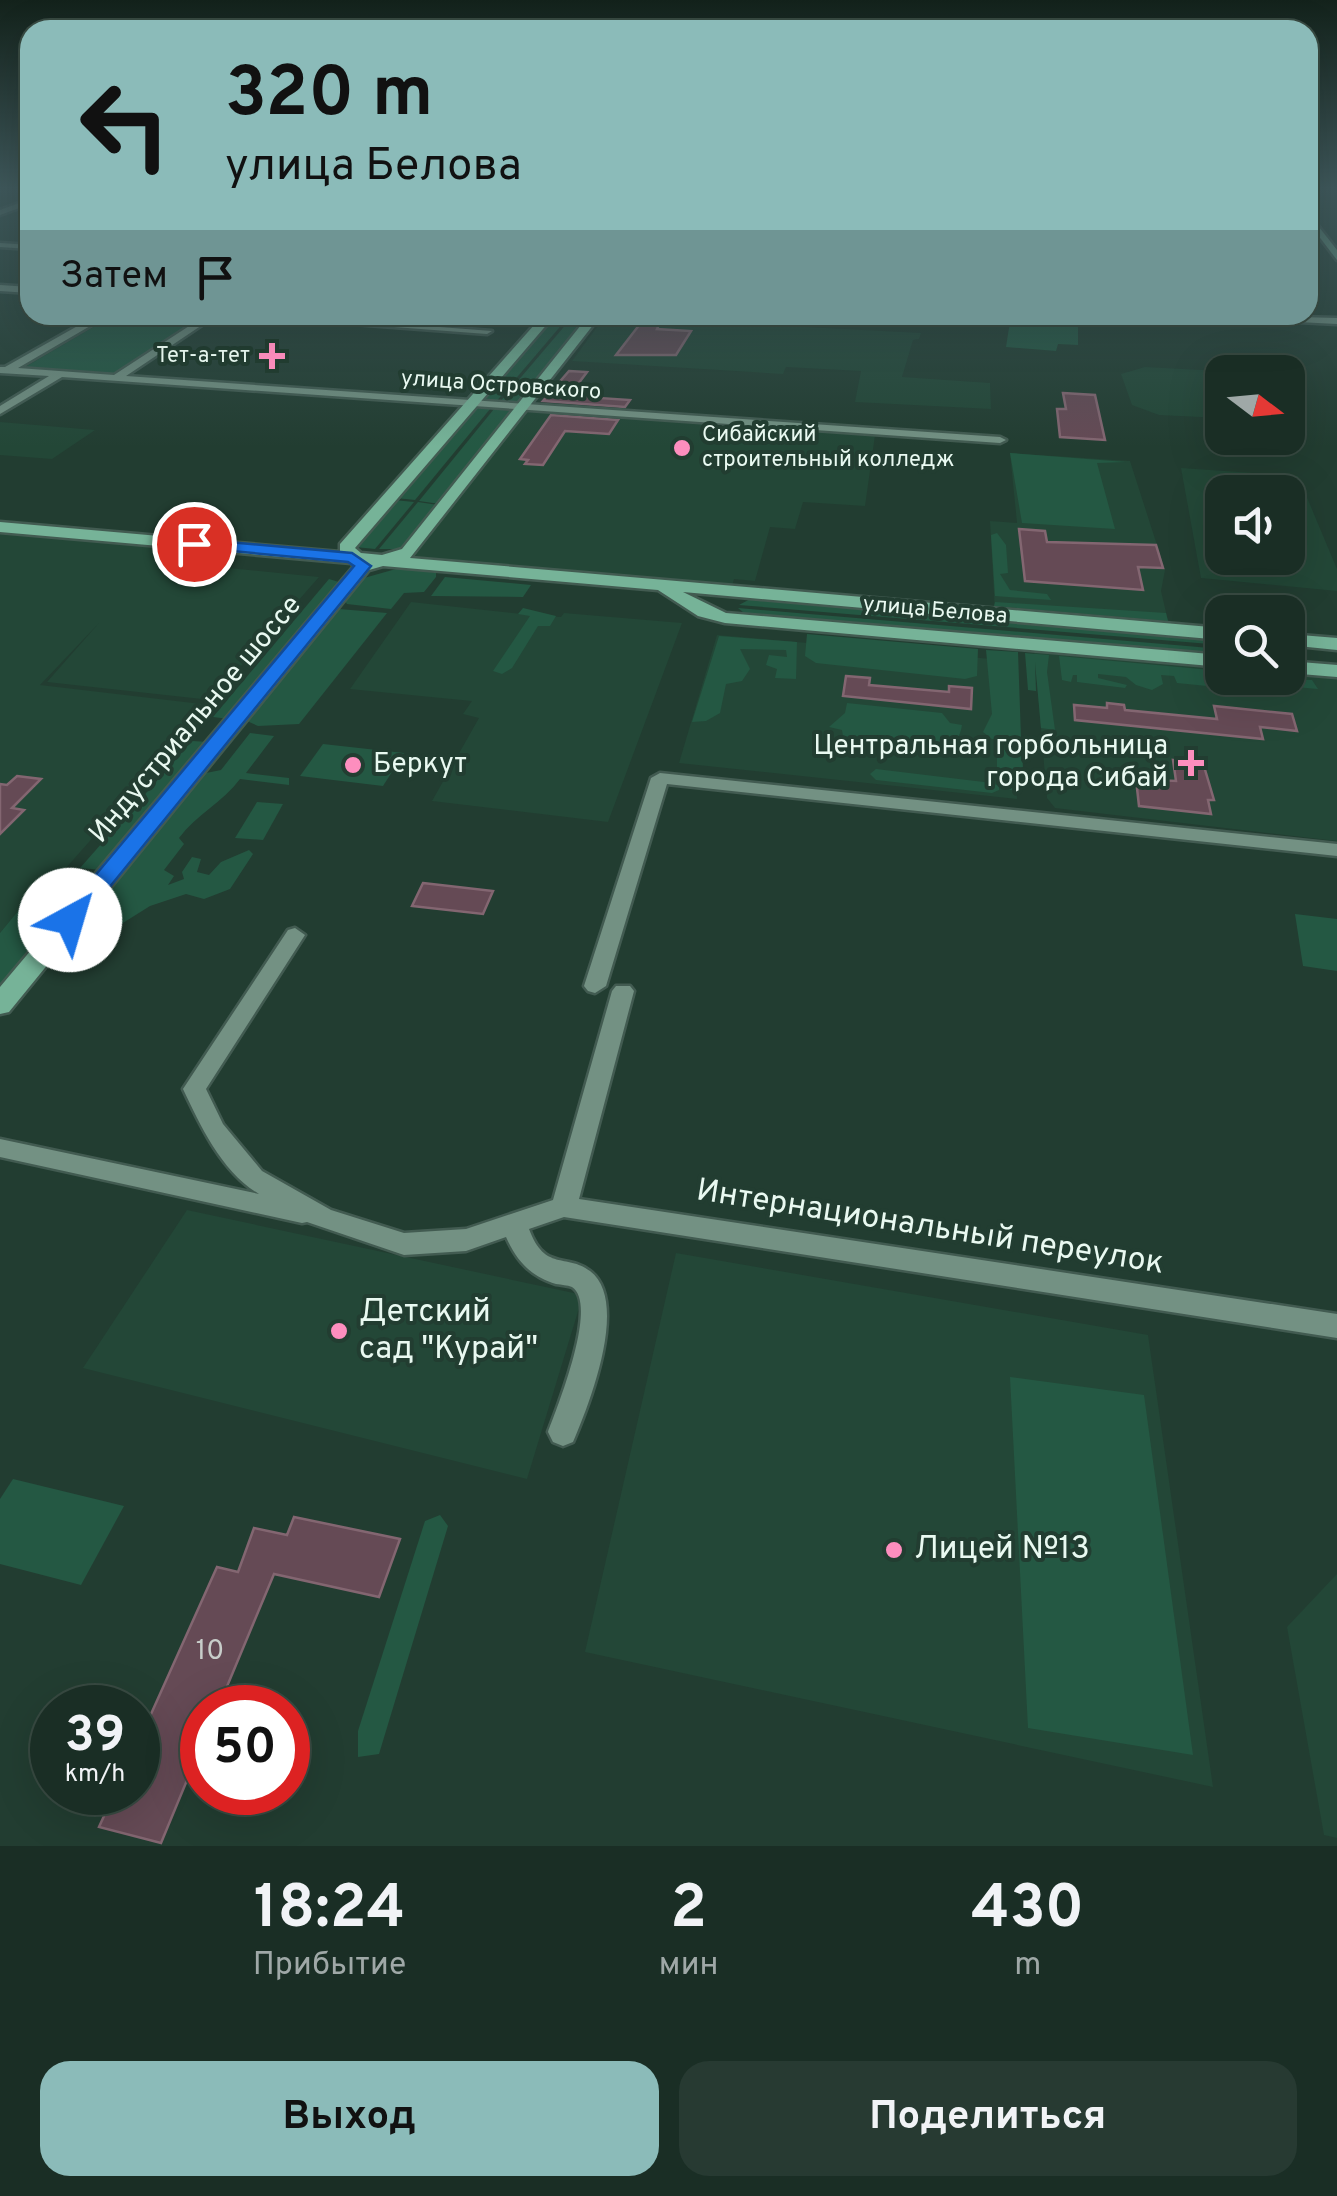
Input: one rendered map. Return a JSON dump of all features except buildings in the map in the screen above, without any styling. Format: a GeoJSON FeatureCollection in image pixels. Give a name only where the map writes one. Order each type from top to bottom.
{"type":"FeatureCollection","features":[{"type":"Feature","properties":{"kind":"main road","name":"Индустриальное шоссе"},"geometry":{"type":"LineString","coordinates":[[0,1005],[472,404],[540,325]]}},
{"type":"Feature","properties":{"kind":"main road"},"geometry":{"type":"LineString","coordinates":[[412,558],[587,325]]}},
{"type":"Feature","properties":{"kind":"main road","name":"улица Белова"},"geometry":{"type":"LineString","coordinates":[[0,527],[355,557],[412,558],[652,586],[699,596],[1205,633]]}},
{"type":"Feature","properties":{"kind":"main road","name":"улица Белова"},"geometry":{"type":"LineString","coordinates":[[699,596],[725,618],[1205,660]]}},
{"type":"Feature","properties":{"kind":"main road"},"geometry":{"type":"LineString","coordinates":[[1305,641],[1337,644]]}},
{"type":"Feature","properties":{"kind":"main road"},"geometry":{"type":"LineString","coordinates":[[1305,668],[1337,671]]}},
{"type":"Feature","properties":{"kind":"street"},"geometry":{"type":"LineString","coordinates":[[4,370],[86,325]]}},
{"type":"Feature","properties":{"kind":"street"},"geometry":{"type":"LineString","coordinates":[[116,378],[197,325]]}},
{"type":"Feature","properties":{"kind":"street"},"geometry":{"type":"LineString","coordinates":[[394,325],[487,331]]}},
{"type":"Feature","properties":{"kind":"street","name":"улица Островского"},"geometry":{"type":"LineString","coordinates":[[4,370],[1000,440]]}},
{"type":"Feature","properties":{"kind":"street"},"geometry":{"type":"LineString","coordinates":[[0,411],[60,374]]}},
{"type":"Feature","properties":{"kind":"street"},"geometry":{"type":"LineString","coordinates":[[595,986],[660,778],[1337,850]]}},
{"type":"Feature","properties":{"kind":"street"},"geometry":{"type":"LineString","coordinates":[[295,934],[194,1089],[214,1130],[253,1178],[323,1218]]}},
{"type":"Feature","properties":{"kind":"street"},"geometry":{"type":"LineString","coordinates":[[564,1207],[623,990]]}},
{"type":"Feature","properties":{"kind":"street"},"geometry":{"type":"LineString","coordinates":[[0,1148],[323,1218]]}},
{"type":"Feature","properties":{"kind":"street","name":"Интернациональный переулок"},"geometry":{"type":"LineString","coordinates":[[323,1218],[404,1244],[466,1240],[564,1207],[1337,1326]]}},
{"type":"Feature","properties":{"kind":"street"},"geometry":{"type":"LineString","coordinates":[[514,1224],[527,1255],[538,1264],[580,1278],[594,1292],[593,1331],[563,1432]]}},
{"type":"Feature","properties":{"kind":"shaded area"},"geometry":{"type":"Polygon","coordinates":[[[97,325],[191,325],[115,374],[25,367],[97,325]]]}},
{"type":"Feature","properties":{"kind":"shaded area"},"geometry":{"type":"Polygon","coordinates":[[[545,325],[561,325],[495,403],[480,401],[545,325]]]}},
{"type":"Feature","properties":{"kind":"shaded area"},"geometry":{"type":"Polygon","coordinates":[[[565,325],[582,325],[518,404],[499,403],[565,325]]]}},
{"type":"Feature","properties":{"kind":"shaded area"},"geometry":{"type":"Polygon","coordinates":[[[599,325],[808,325],[921,333],[919,339],[913,340],[902,377],[990,383],[991,409],[855,402],[861,371],[786,367],[783,374],[572,361],[599,325]]]}},
{"type":"Feature","properties":{"kind":"shaded area"},"geometry":{"type":"Polygon","coordinates":[[[1009,325],[1078,326],[1078,345],[1058,344],[1056,351],[1006,347],[1009,325]]]}},
{"type":"Feature","properties":{"kind":"shaded area"},"geometry":{"type":"Polygon","coordinates":[[[1145,367],[1205,370],[1205,417],[1159,415],[1132,405],[1121,374],[1145,367]]]}},
{"type":"Feature","properties":{"kind":"shaded area"},"geometry":{"type":"Polygon","coordinates":[[[473,408],[490,409],[415,500],[396,498],[473,408]]]}},
{"type":"Feature","properties":{"kind":"shaded area"},"geometry":{"type":"Polygon","coordinates":[[[494,409],[512,411],[440,504],[419,501],[494,409]]]}},
{"type":"Feature","properties":{"kind":"shaded area"},"geometry":{"type":"Polygon","coordinates":[[[520,413],[875,435],[865,506],[803,502],[795,529],[770,527],[755,581],[734,579],[732,586],[426,561],[412,555],[520,413]]]}},
{"type":"Feature","properties":{"kind":"shaded area"},"geometry":{"type":"Polygon","coordinates":[[[0,422],[95,430],[52,459],[0,455],[0,422]]]}},
{"type":"Feature","properties":{"kind":"shaded area"},"geometry":{"type":"Polygon","coordinates":[[[1010,453],[1130,461],[1165,570],[1161,591],[1169,625],[995,612],[990,521],[1017,523],[1010,453]]]}},
{"type":"Feature","properties":{"kind":"shaded area"},"geometry":{"type":"Polygon","coordinates":[[[1010,453],[1126,462],[1097,463],[1115,529],[1022,523],[1010,453]]]}},
{"type":"Feature","properties":{"kind":"shaded area"},"geometry":{"type":"Polygon","coordinates":[[[1181,468],[1283,475],[1205,475],[1205,575],[1305,575],[1305,493],[1337,569],[1337,591],[1201,578],[1181,468]]]}},
{"type":"Feature","properties":{"kind":"shaded area"},"geometry":{"type":"Polygon","coordinates":[[[394,500],[414,502],[375,549],[355,547],[394,500]]]}},
{"type":"Feature","properties":{"kind":"shaded area"},"geometry":{"type":"Polygon","coordinates":[[[418,502],[438,505],[404,549],[379,549],[418,502]]]}},
{"type":"Feature","properties":{"kind":"shaded area"},"geometry":{"type":"Polygon","coordinates":[[[0,531],[181,549],[168,562],[319,577],[211,700],[47,682],[99,623],[40,685],[210,705],[58,877],[45,878],[0,933],[0,531]]]}},
{"type":"Feature","properties":{"kind":"shaded area"},"geometry":{"type":"Polygon","coordinates":[[[997,533],[1006,545],[1008,573],[1000,574],[1010,590],[1047,594],[1051,600],[995,596],[991,535],[997,533]]]}},
{"type":"Feature","properties":{"kind":"shaded area"},"geometry":{"type":"Polygon","coordinates":[[[403,567],[436,573],[436,577],[424,592],[404,593],[391,609],[345,601],[364,578],[403,567]]]}},
{"type":"Feature","properties":{"kind":"shaded area"},"geometry":{"type":"Polygon","coordinates":[[[445,577],[531,585],[523,597],[431,596],[445,577]]]}},
{"type":"Feature","properties":{"kind":"shaded area"},"geometry":{"type":"Polygon","coordinates":[[[329,579],[342,583],[229,719],[213,717],[329,579]]]}},
{"type":"Feature","properties":{"kind":"shaded area"},"geometry":{"type":"Polygon","coordinates":[[[752,598],[1205,637],[1205,644],[739,605],[752,598]]]}},
{"type":"Feature","properties":{"kind":"shaded area"},"geometry":{"type":"Polygon","coordinates":[[[411,602],[531,615],[561,617],[564,613],[682,623],[608,822],[432,801],[479,718],[463,714],[472,701],[350,689],[411,602]]]}},
{"type":"Feature","properties":{"kind":"shaded area"},"geometry":{"type":"Polygon","coordinates":[[[995,602],[1166,613],[1168,621],[994,606],[995,602]]]}},
{"type":"Feature","properties":{"kind":"shaded area"},"geometry":{"type":"Polygon","coordinates":[[[523,608],[556,616],[550,626],[538,626],[512,668],[502,674],[493,671],[530,616],[518,614],[523,608]]]}},
{"type":"Feature","properties":{"kind":"shaded area"},"geometry":{"type":"Polygon","coordinates":[[[738,608],[1205,648],[1205,657],[749,617],[738,608]]]}},
{"type":"Feature","properties":{"kind":"shaded area"},"geometry":{"type":"Polygon","coordinates":[[[339,609],[387,613],[299,724],[258,726],[247,721],[339,609]]]}},
{"type":"Feature","properties":{"kind":"shaded area"},"geometry":{"type":"Polygon","coordinates":[[[807,634],[978,649],[977,676],[965,679],[816,663],[805,656],[807,634]]]}},
{"type":"Feature","properties":{"kind":"shaded area"},"geometry":{"type":"Polygon","coordinates":[[[717,635],[1015,661],[1017,799],[679,763],[717,635]]]}},
{"type":"Feature","properties":{"kind":"shaded area"},"geometry":{"type":"Polygon","coordinates":[[[719,636],[797,642],[796,679],[775,678],[777,669],[766,665],[769,655],[787,657],[786,650],[740,649],[750,669],[742,681],[726,684],[720,713],[706,721],[692,722],[719,636]]]}},
{"type":"Feature","properties":{"kind":"shaded area","name":"Центральная горбольница города Сибай"},"geometry":{"type":"Polygon","coordinates":[[[1034,649],[1205,664],[1205,695],[1305,695],[1305,672],[1337,675],[1337,841],[1055,808],[1047,798],[1034,649]]]}},
{"type":"Feature","properties":{"kind":"shaded area"},"geometry":{"type":"Polygon","coordinates":[[[986,650],[1018,652],[1021,738],[992,739],[983,732],[992,714],[986,650]]]}},
{"type":"Feature","properties":{"kind":"shaded area"},"geometry":{"type":"Polygon","coordinates":[[[1025,653],[1049,655],[1047,672],[1055,730],[1041,728],[1035,662],[1036,691],[1028,690],[1025,653]]]}},
{"type":"Feature","properties":{"kind":"shaded area"},"geometry":{"type":"Polygon","coordinates":[[[1059,656],[1205,669],[1205,686],[1177,683],[1174,676],[1161,675],[1163,684],[1152,690],[1126,677],[1098,674],[1098,678],[1127,685],[1125,688],[1077,682],[1077,675],[1073,675],[1071,682],[1062,680],[1059,656]]]}},
{"type":"Feature","properties":{"kind":"shaded area"},"geometry":{"type":"Polygon","coordinates":[[[1305,680],[1312,680],[1318,689],[1305,688],[1305,680]]]}},
{"type":"Feature","properties":{"kind":"shaded area"},"geometry":{"type":"Polygon","coordinates":[[[847,703],[942,713],[950,723],[962,725],[957,739],[949,746],[926,755],[894,741],[843,736],[842,730],[829,727],[845,713],[847,703]]]}},
{"type":"Feature","properties":{"kind":"shaded area"},"geometry":{"type":"Polygon","coordinates":[[[250,733],[274,736],[246,773],[289,778],[289,785],[240,779],[179,838],[184,844],[164,870],[174,876],[168,885],[184,879],[182,872],[192,857],[201,859],[197,872],[209,875],[221,862],[249,850],[253,854],[230,889],[204,899],[186,894],[150,906],[99,938],[81,934],[94,909],[201,774],[221,770],[250,733]]]}},
{"type":"Feature","properties":{"kind":"shaded area"},"geometry":{"type":"Polygon","coordinates":[[[192,741],[209,742],[101,870],[80,868],[192,741]]]}},
{"type":"Feature","properties":{"kind":"shaded area","name":"Беркут"},"geometry":{"type":"Polygon","coordinates":[[[323,744],[404,753],[383,786],[300,776],[323,744]]]}},
{"type":"Feature","properties":{"kind":"shaded area"},"geometry":{"type":"Polygon","coordinates":[[[997,750],[1022,750],[1024,786],[1017,791],[1006,789],[997,777],[997,750]]]}},
{"type":"Feature","properties":{"kind":"shaded area"},"geometry":{"type":"Polygon","coordinates":[[[876,769],[992,783],[999,790],[992,793],[876,780],[870,774],[876,769]]]}},
{"type":"Feature","properties":{"kind":"shaded area"},"geometry":{"type":"Polygon","coordinates":[[[257,802],[283,804],[263,840],[235,838],[257,802]]]}},
{"type":"Feature","properties":{"kind":"shaded area"},"geometry":{"type":"Polygon","coordinates":[[[45,878],[78,882],[83,890],[0,989],[0,933],[45,878]]]}},
{"type":"Feature","properties":{"kind":"shaded area"},"geometry":{"type":"Polygon","coordinates":[[[1295,914],[1337,919],[1337,971],[1303,966],[1295,914]]]}},
{"type":"Feature","properties":{"kind":"shaded area","name":"Детский сад \"Курай\""},"geometry":{"type":"Polygon","coordinates":[[[187,1210],[583,1295],[527,1479],[83,1368],[187,1210]]]}},
{"type":"Feature","properties":{"kind":"shaded area","name":"Лицей №13"},"geometry":{"type":"Polygon","coordinates":[[[676,1253],[1148,1335],[1213,1787],[585,1652],[676,1253]]]}},
{"type":"Feature","properties":{"kind":"shaded area"},"geometry":{"type":"Polygon","coordinates":[[[1010,1377],[1144,1395],[1193,1755],[1028,1728],[1010,1377]]]}},
{"type":"Feature","properties":{"kind":"shaded area"},"geometry":{"type":"Polygon","coordinates":[[[13,1479],[124,1506],[81,1585],[0,1564],[0,1499],[13,1479]]]}},
{"type":"Feature","properties":{"kind":"shaded area"},"geometry":{"type":"Polygon","coordinates":[[[440,1515],[448,1526],[379,1754],[358,1757],[358,1731],[425,1521],[440,1515]]]}},
{"type":"Feature","properties":{"kind":"shaded area"},"geometry":{"type":"Polygon","coordinates":[[[1337,1574],[1337,1838],[1324,1835],[1287,1627],[1337,1574]]]}},
{"type":"Feature","properties":{"kind":"place","name":"Тет-а-тет"},"geometry":{"type":"Point","coordinates":[272,356]}},
{"type":"Feature","properties":{"kind":"place","name":"Сибайский строительный колледж"},"geometry":{"type":"Point","coordinates":[682,448]}},
{"type":"Feature","properties":{"kind":"place","name":"Центральная горбольница города Сибай"},"geometry":{"type":"Point","coordinates":[1191,763]}},
{"type":"Feature","properties":{"kind":"place","name":"Беркут"},"geometry":{"type":"Point","coordinates":[353,765]}},
{"type":"Feature","properties":{"kind":"place","name":"Детский сад \"Курай\""},"geometry":{"type":"Point","coordinates":[339,1331]}},
{"type":"Feature","properties":{"kind":"place","name":"Лицей №13"},"geometry":{"type":"Point","coordinates":[894,1550]}},
{"type":"Feature","properties":{"kind":"route"},"geometry":{"type":"LineString","coordinates":[[70,920],[363,566],[352,557],[194,544]]}}]}
